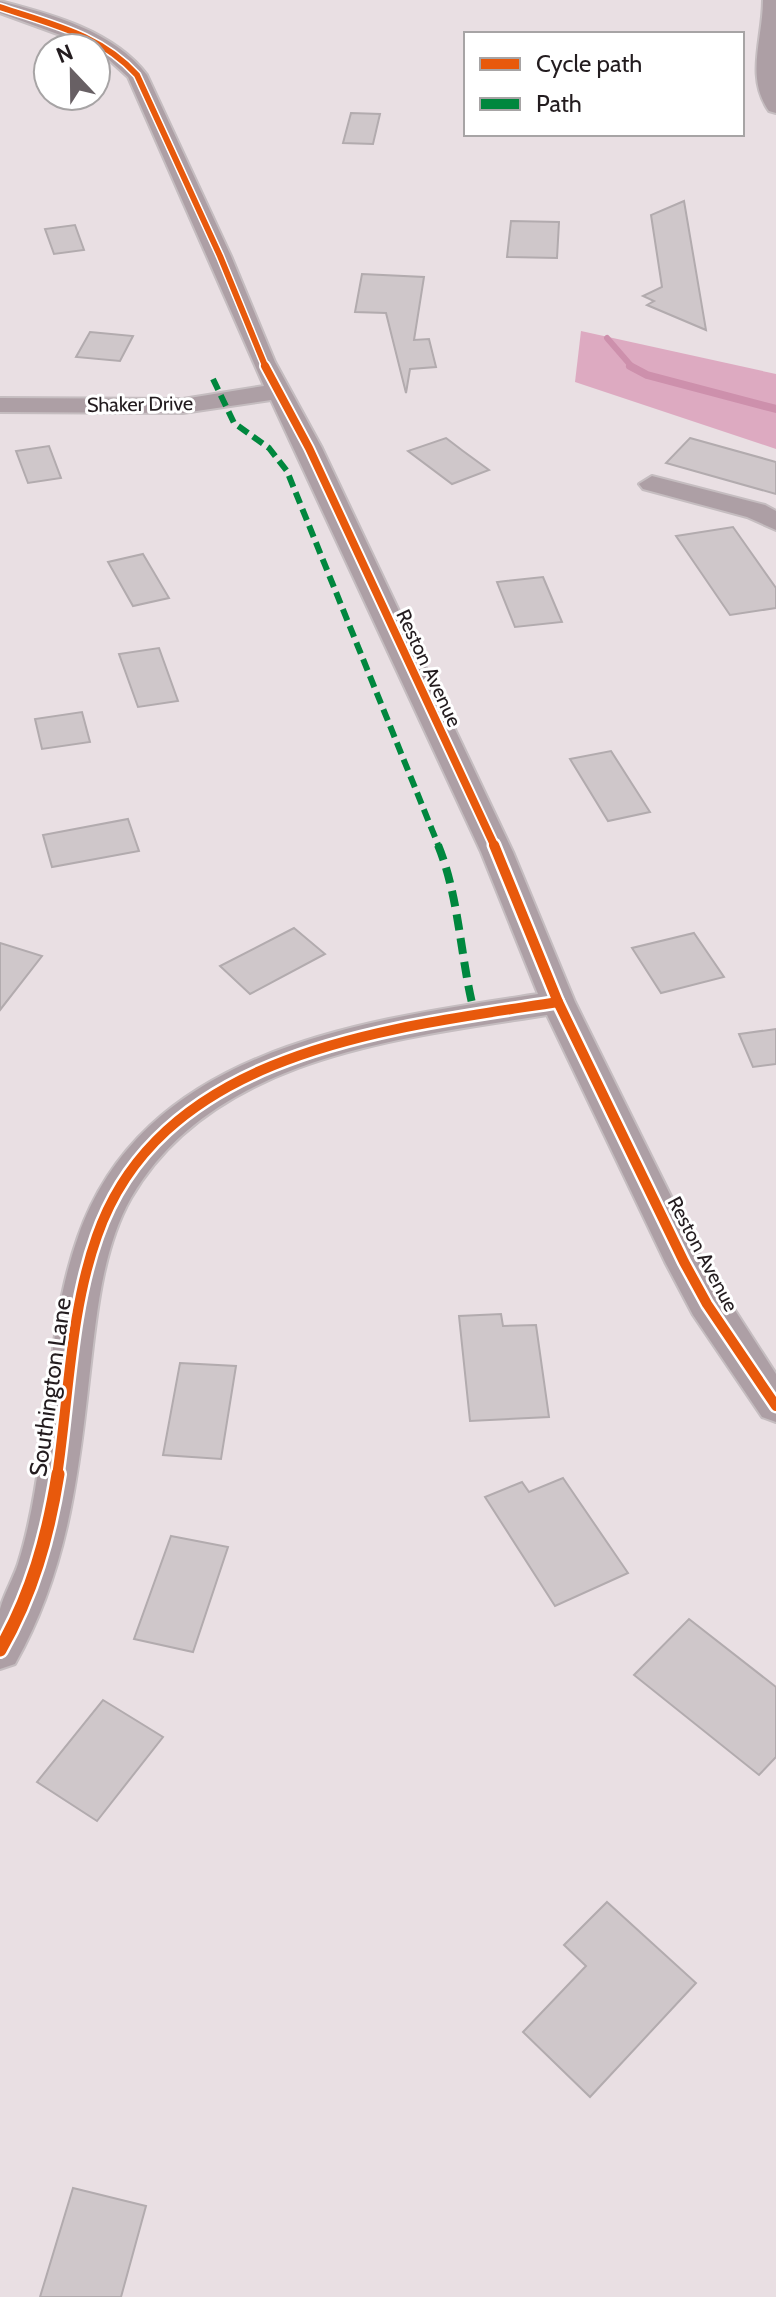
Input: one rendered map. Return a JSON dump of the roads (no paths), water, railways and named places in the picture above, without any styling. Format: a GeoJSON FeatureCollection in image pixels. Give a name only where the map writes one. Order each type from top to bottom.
{"type":"FeatureCollection","features":[{"type":"Feature","properties":{"kind":"street","name":"Reston Avenue"},"geometry":{"type":"LineString","coordinates":[[0,7],[95,41],[127,62],[137,75],[220,256],[238,308],[312,454],[497,852],[558,1002],[684,1262],[707,1304],[776,1406]]}},
{"type":"Feature","properties":{"kind":"street"},"geometry":{"type":"LineString","coordinates":[[774,8],[771,41],[762,76],[765,89],[776,107]]}},
{"type":"Feature","properties":{"kind":"street","name":"Shaker Drive"},"geometry":{"type":"LineString","coordinates":[[0,405],[183,406],[279,391]]}},
{"type":"Feature","properties":{"kind":"street"},"geometry":{"type":"LineString","coordinates":[[652,484],[756,511],[776,522]]}},
{"type":"Feature","properties":{"kind":"street","name":"Southington Lane"},"geometry":{"type":"LineString","coordinates":[[0,1650],[35,1582],[52,1525],[76,1329],[100,1230],[115,1192],[138,1157],[199,1103],[247,1077],[330,1044],[388,1029],[558,1002]]}},
{"type":"Feature","properties":{"kind":"waterway"},"geometry":{"type":"LineString","coordinates":[[607,338],[632,367]]}},
{"type":"Feature","properties":{"kind":"waterway"},"geometry":{"type":"LineString","coordinates":[[632,367],[647,375],[776,409]]}}]}
